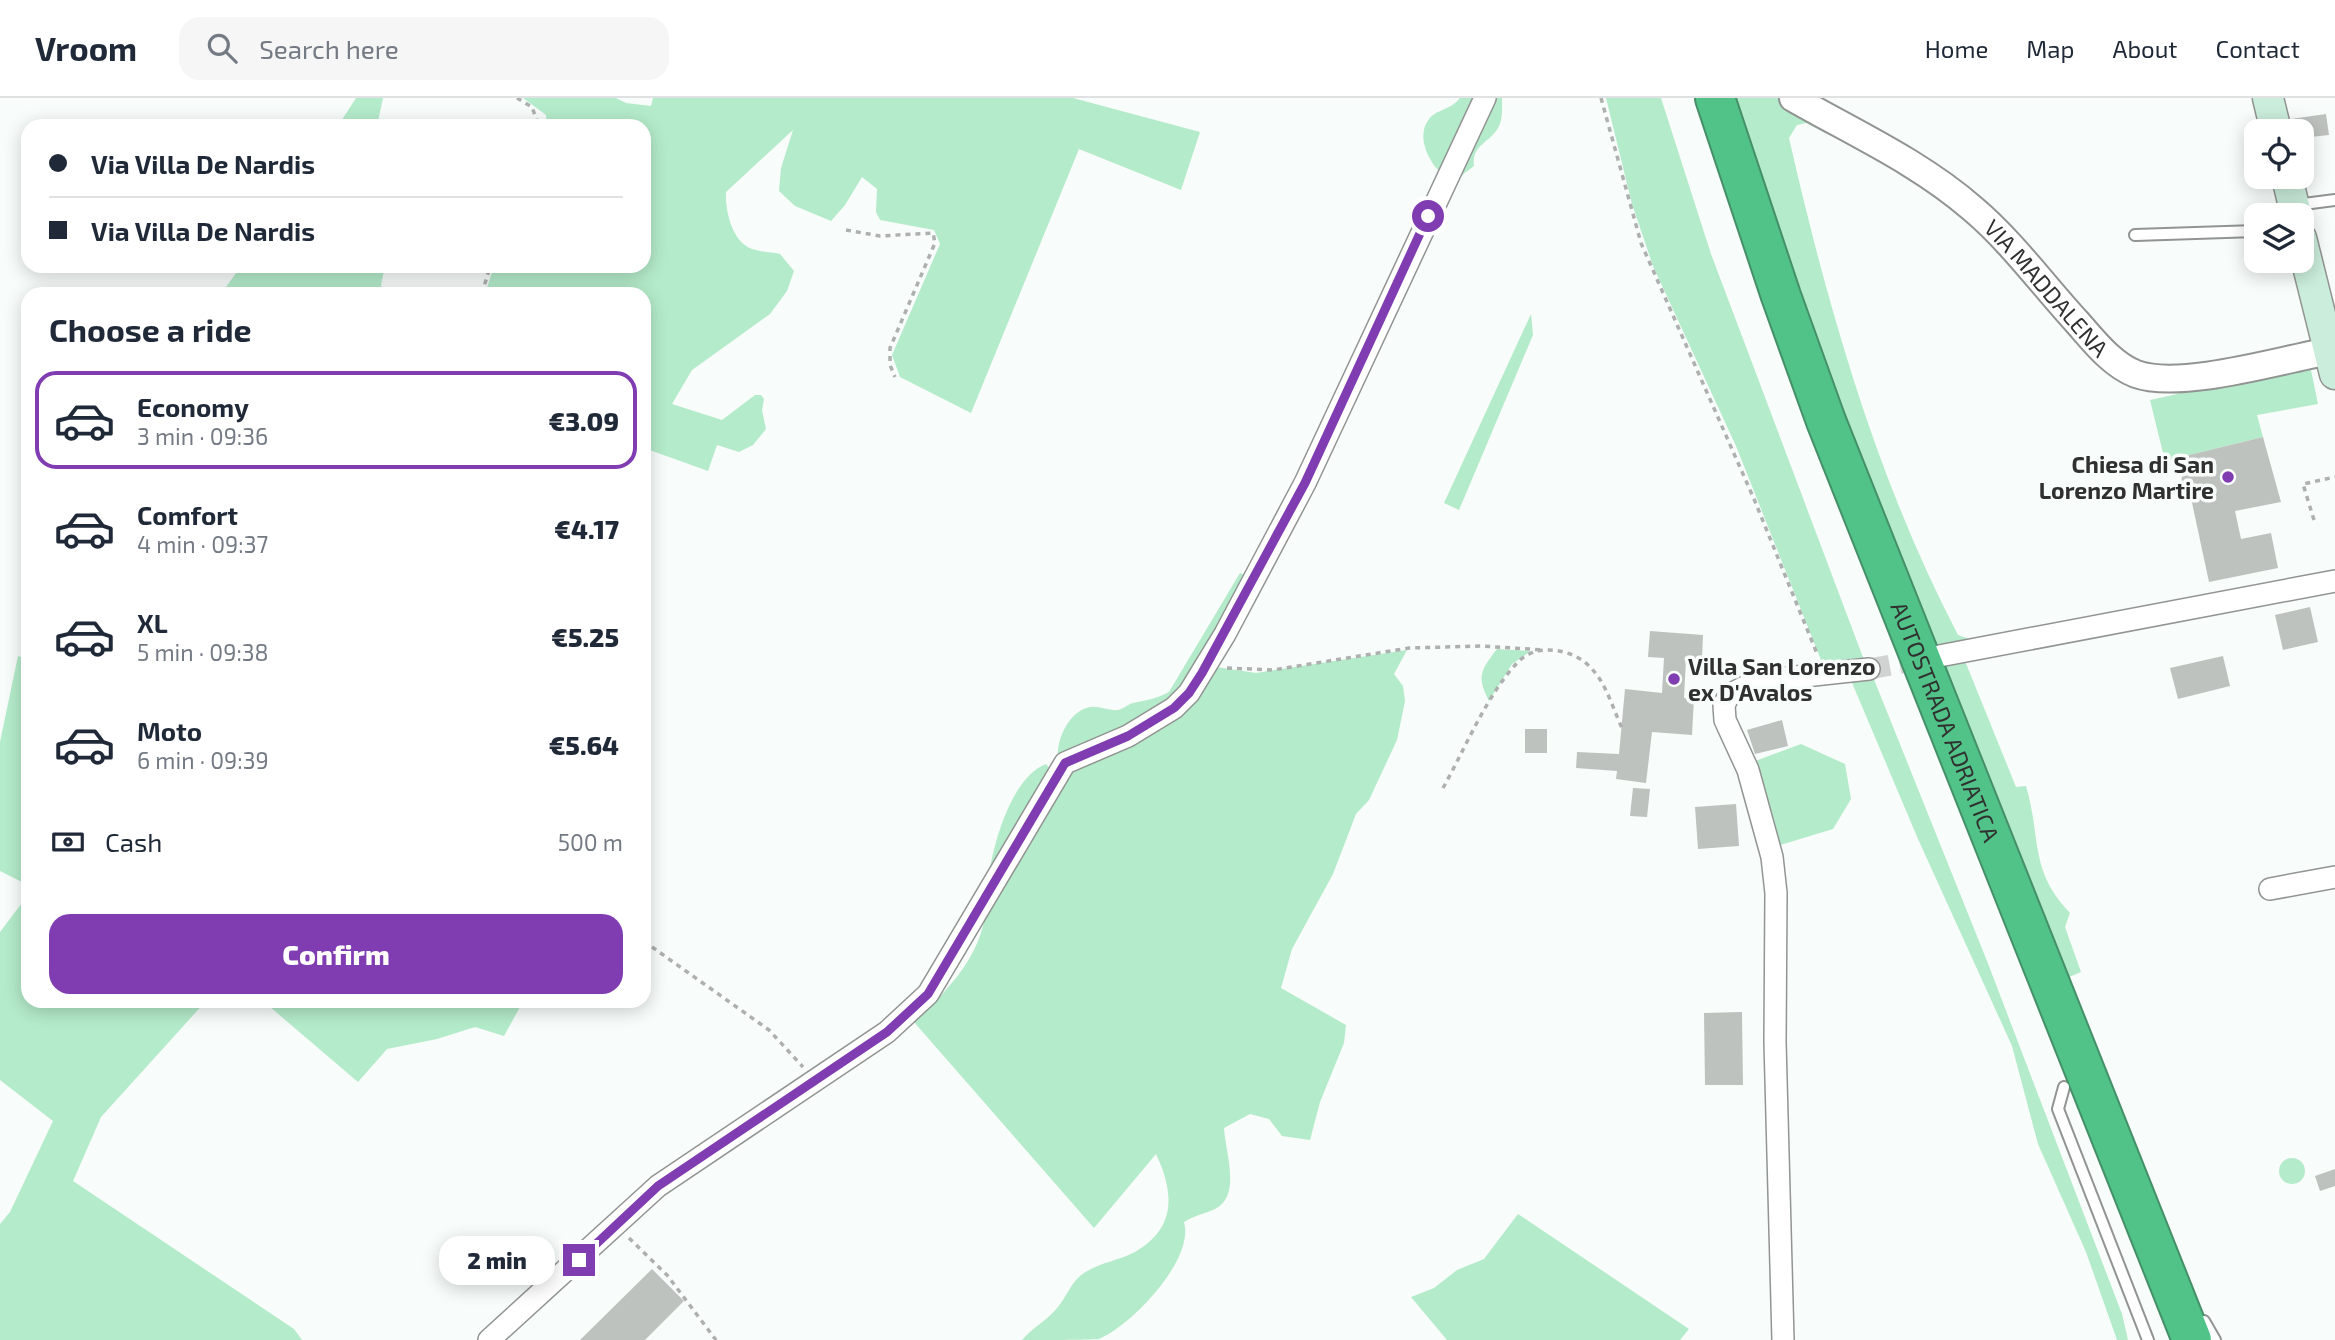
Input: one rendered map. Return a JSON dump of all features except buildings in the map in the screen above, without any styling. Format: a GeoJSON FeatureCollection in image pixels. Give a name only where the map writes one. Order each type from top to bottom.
{"type":"FeatureCollection","features":[{"type":"Feature","properties":{"kind":"highway","name":"AUTOSTRADA ADRIATICA"},"geometry":{"type":"LineString","coordinates":[[1689,98],[1802,430],[2087,1086],[2196,1327]]}},
{"type":"Feature","properties":{"kind":"highway","name":"AUTOSTRADA ADRIATICA"},"geometry":{"type":"LineString","coordinates":[[1715,98],[1780,296],[1826,421],[2087,1086],[2165,1340]]}},
{"type":"Feature","properties":{"kind":"main road"},"geometry":{"type":"LineString","coordinates":[[2269,98],[2273,119]]}},
{"type":"Feature","properties":{"kind":"main road"},"geometry":{"type":"LineString","coordinates":[[2310,273],[2332,362]]}},
{"type":"Feature","properties":{"kind":"street"},"geometry":{"type":"LineString","coordinates":[[489,1340],[658,1186],[887,1032],[928,994],[1065,763],[1128,736],[1174,708],[1189,693],[1305,483],[1485,98]]}},
{"type":"Feature","properties":{"kind":"street","name":"VIA MADDALENA"},"geometry":{"type":"LineString","coordinates":[[1793,98],[1914,164],[1948,188],[1976,211],[2096,343],[2121,366],[2136,374],[2186,378],[2332,362]]}},
{"type":"Feature","properties":{"kind":"street"},"geometry":{"type":"LineString","coordinates":[[1934,657],[2335,582]]}},
{"type":"Feature","properties":{"kind":"street"},"geometry":{"type":"LineString","coordinates":[[1783,1340],[1775,1042],[1775,881],[1762,813],[1725,720],[1724,705],[1729,695],[1745,687],[1777,679],[1869,669]]}},
{"type":"Feature","properties":{"kind":"street"},"geometry":{"type":"LineString","coordinates":[[2270,889],[2335,877]]}},
{"type":"Feature","properties":{"kind":"lane"},"geometry":{"type":"LineString","coordinates":[[2292,199],[2335,200]]}},
{"type":"Feature","properties":{"kind":"lane"},"geometry":{"type":"LineString","coordinates":[[2135,235],[2244,231]]}},
{"type":"Feature","properties":{"kind":"lane"},"geometry":{"type":"LineString","coordinates":[[2087,1086],[2058,1109],[2148,1340]]}},
{"type":"Feature","properties":{"kind":"lane"},"geometry":{"type":"LineString","coordinates":[[2196,1327],[2215,1340]]}},
{"type":"Feature","properties":{"kind":"path"},"geometry":{"type":"LineString","coordinates":[[517,98],[532,107],[536,119]]}},
{"type":"Feature","properties":{"kind":"path"},"geometry":{"type":"LineString","coordinates":[[1601,98],[1641,243],[1754,499],[1811,637],[1821,674]]}},
{"type":"Feature","properties":{"kind":"path"},"geometry":{"type":"LineString","coordinates":[[846,230],[880,236],[933,233],[935,243],[890,348],[890,365],[895,377]]}},
{"type":"Feature","properties":{"kind":"path"},"geometry":{"type":"LineString","coordinates":[[2314,520],[2304,484],[2335,477]]}},
{"type":"Feature","properties":{"kind":"path"},"geometry":{"type":"LineString","coordinates":[[1207,664],[1232,670],[1273,670],[1409,648],[1481,646],[1544,650],[1579,657],[1592,669],[1623,730]]}},
{"type":"Feature","properties":{"kind":"path"},"geometry":{"type":"LineString","coordinates":[[1443,788],[1488,707],[1513,669],[1529,654],[1544,650]]}},
{"type":"Feature","properties":{"kind":"path"},"geometry":{"type":"LineString","coordinates":[[652,947],[769,1030],[815,1080]]}},
{"type":"Feature","properties":{"kind":"path"},"geometry":{"type":"LineString","coordinates":[[617,1226],[667,1275],[716,1340]]}},
{"type":"Feature","properties":{"kind":"green space"},"geometry":{"type":"Polygon","coordinates":[[[356,98],[383,98],[378,119],[342,119],[356,98]]]}},
{"type":"Feature","properties":{"kind":"green space"},"geometry":{"type":"Polygon","coordinates":[[[523,98],[616,98],[626,103],[651,106],[653,98],[1073,98],[1200,132],[1181,190],[1079,149],[971,413],[900,377],[892,355],[940,244],[934,230],[880,220],[876,212],[877,189],[862,177],[845,205],[831,221],[795,206],[779,191],[781,168],[793,130],[726,192],[731,225],[739,240],[752,249],[780,254],[794,271],[787,291],[770,314],[692,370],[672,404],[722,420],[755,395],[761,395],[764,399],[762,410],[766,429],[753,445],[739,452],[717,445],[708,471],[651,451],[651,287],[487,287],[492,273],[651,273],[651,119],[546,119],[546,115],[523,98]]]}},
{"type":"Feature","properties":{"kind":"green space"},"geometry":{"type":"Polygon","coordinates":[[[1460,98],[1502,98],[1502,116],[1496,132],[1478,148],[1474,166],[1453,182],[1433,163],[1423,136],[1429,119],[1460,98]]]}},
{"type":"Feature","properties":{"kind":"green space"},"geometry":{"type":"Polygon","coordinates":[[[1606,98],[1661,98],[1711,254],[1867,668],[1825,670],[1736,446],[1653,266],[1632,204],[1606,98]]]}},
{"type":"Feature","properties":{"kind":"green space"},"geometry":{"type":"Polygon","coordinates":[[[1731,98],[1777,98],[1927,185],[1806,123],[1797,125],[1789,138],[1838,330],[1879,455],[1929,576],[1958,635],[1978,642],[1932,651],[1871,495],[1731,98]]]}},
{"type":"Feature","properties":{"kind":"green space"},"geometry":{"type":"Polygon","coordinates":[[[236,273],[384,273],[382,287],[226,287],[236,273]]]}},
{"type":"Feature","properties":{"kind":"green space"},"geometry":{"type":"Polygon","coordinates":[[[1531,314],[1533,335],[1459,510],[1444,503],[1531,314]]]}},
{"type":"Feature","properties":{"kind":"green space"},"geometry":{"type":"Polygon","coordinates":[[[2310,365],[2318,404],[2257,415],[2263,437],[2165,461],[2150,400],[2310,365]]]}},
{"type":"Feature","properties":{"kind":"green space"},"geometry":{"type":"Polygon","coordinates":[[[1240,573],[1247,576],[1200,666],[1170,704],[1058,759],[1059,743],[1066,727],[1083,709],[1094,707],[1118,710],[1169,692],[1240,573]]]}},
{"type":"Feature","properties":{"kind":"green space"},"geometry":{"type":"Polygon","coordinates":[[[1497,649],[1531,651],[1512,664],[1489,701],[1482,674],[1497,649]]]}},
{"type":"Feature","properties":{"kind":"green space"},"geometry":{"type":"Polygon","coordinates":[[[1407,650],[1394,674],[1403,686],[1405,701],[1397,740],[1369,800],[1356,814],[1333,874],[1292,949],[1281,988],[1346,1025],[1344,1043],[1320,1102],[1310,1140],[1282,1136],[1269,1119],[1250,1114],[1224,1128],[1230,1172],[1228,1194],[1223,1203],[1215,1209],[1184,1222],[1185,1237],[1180,1254],[1171,1272],[1143,1306],[1128,1320],[1099,1339],[1022,1340],[1054,1312],[1080,1276],[1093,1268],[1135,1252],[1159,1232],[1168,1208],[1162,1168],[1156,1154],[1094,1228],[914,1022],[961,972],[977,942],[986,909],[1069,772],[1109,749],[1210,666],[1256,673],[1407,650]]]}},
{"type":"Feature","properties":{"kind":"green space"},"geometry":{"type":"Polygon","coordinates":[[[18,656],[21,657],[21,882],[0,871],[0,742],[18,656]]]}},
{"type":"Feature","properties":{"kind":"green space"},"geometry":{"type":"Polygon","coordinates":[[[1965,661],[2016,787],[2026,786],[2042,868],[2057,898],[2070,913],[2065,927],[2081,972],[2060,981],[1936,666],[1965,661]]]}},
{"type":"Feature","properties":{"kind":"green space"},"geometry":{"type":"Polygon","coordinates":[[[1873,677],[1987,961],[2122,1314],[2128,1340],[2117,1340],[2086,1252],[2038,1144],[2012,1046],[1918,839],[1850,678],[1873,677]]]}},
{"type":"Feature","properties":{"kind":"green space"},"geometry":{"type":"Polygon","coordinates":[[[1801,744],[1845,764],[1851,799],[1833,829],[1774,847],[1750,763],[1801,744]]]}},
{"type":"Feature","properties":{"kind":"green space"},"geometry":{"type":"Polygon","coordinates":[[[1046,764],[1052,772],[988,881],[999,832],[1013,798],[1034,771],[1046,764]]]}},
{"type":"Feature","properties":{"kind":"green space"},"geometry":{"type":"Polygon","coordinates":[[[21,904],[21,1008],[200,1008],[101,1117],[73,1181],[294,1329],[302,1340],[0,1340],[0,1224],[10,1212],[53,1121],[0,1080],[0,932],[21,904]]]}},
{"type":"Feature","properties":{"kind":"green space"},"geometry":{"type":"Polygon","coordinates":[[[271,1008],[519,1008],[504,1036],[475,1027],[437,1039],[387,1049],[358,1082],[271,1008]]]}},
{"type":"Feature","properties":{"kind":"green space"},"geometry":{"type":"Polygon","coordinates":[[[2292,1158],[2301,1162],[2305,1171],[2301,1180],[2292,1184],[2283,1180],[2279,1171],[2283,1162],[2292,1158]]]}},
{"type":"Feature","properties":{"kind":"green space"},"geometry":{"type":"Polygon","coordinates":[[[1518,1214],[1689,1329],[1680,1340],[1447,1340],[1411,1297],[1434,1288],[1457,1270],[1484,1259],[1518,1214]]]}},
{"type":"Feature","properties":{"kind":"tunnel"},"geometry":{"type":"LineString","coordinates":[[1869,669],[1929,658]]}},
{"type":"Feature","properties":{"kind":"place","name":"Chiesa di San Lorenzo Martire"},"geometry":{"type":"Point","coordinates":[2228,477]}},
{"type":"Feature","properties":{"kind":"place","name":"Villa San Lorenzo ex D'Avalos"},"geometry":{"type":"Point","coordinates":[1674,679]}},
{"type":"Feature","properties":{"kind":"route"},"geometry":{"type":"LineString","coordinates":[[579,1260],[658,1186],[887,1032],[928,994],[1065,763],[1128,736],[1174,708],[1189,693],[1224,634],[1305,483],[1428,216]]}}]}
